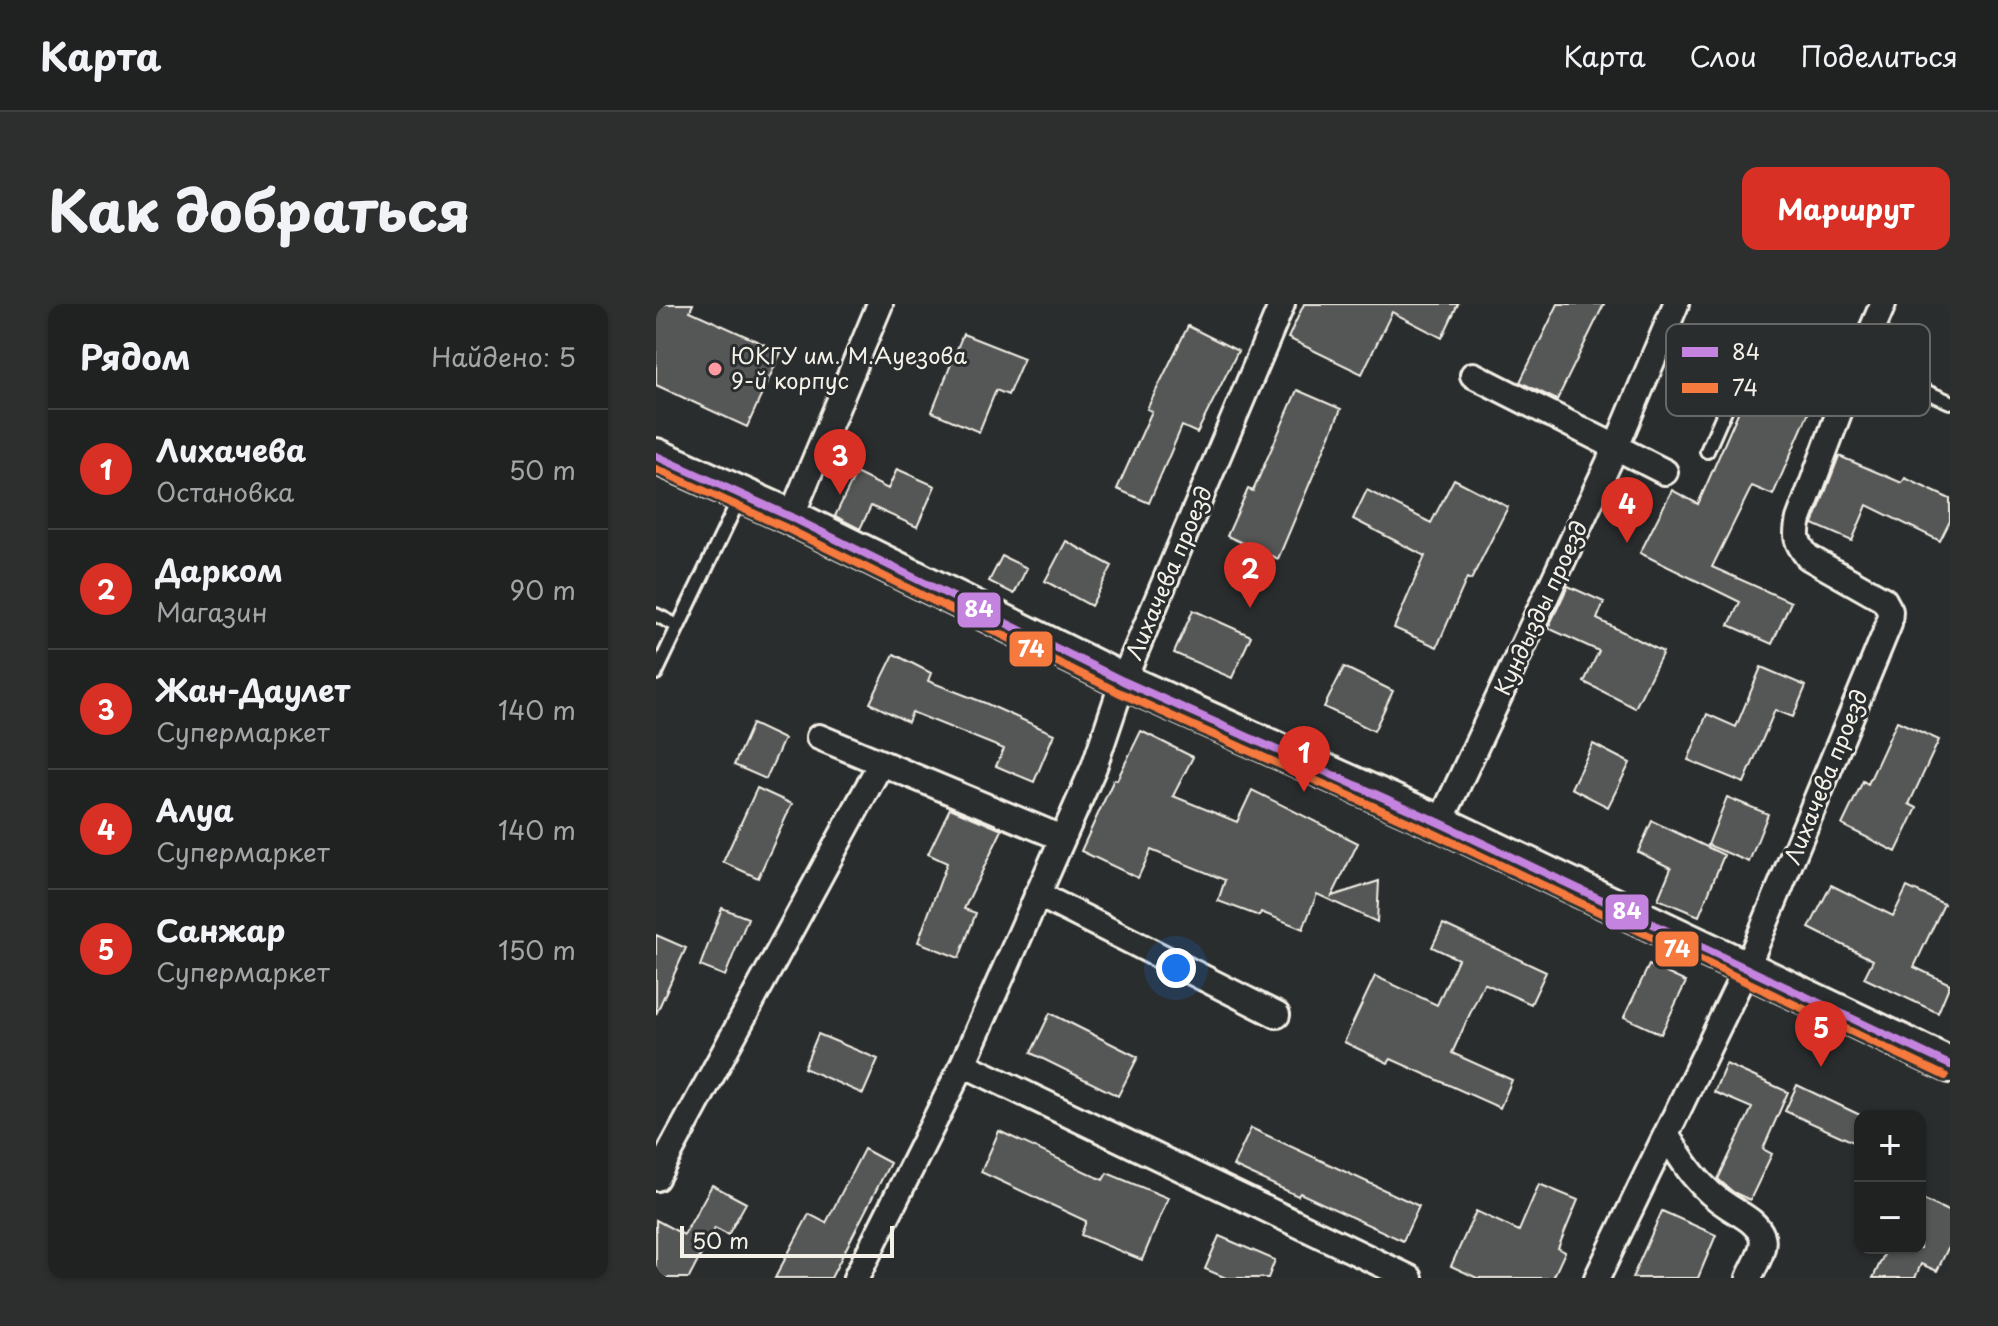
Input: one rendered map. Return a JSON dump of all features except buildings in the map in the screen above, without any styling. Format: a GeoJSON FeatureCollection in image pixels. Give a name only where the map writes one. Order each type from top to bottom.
{"type":"FeatureCollection","features":[{"type":"Feature","properties":{"kind":"main road"},"geometry":{"type":"LineString","coordinates":[[656,456],[791,517],[1123,681],[1440,823],[1950,1065]]}},
{"type":"Feature","properties":{"kind":"street"},"geometry":{"type":"LineString","coordinates":[[791,517],[880,304]]}},
{"type":"Feature","properties":{"kind":"street","name":"Лихачева проезд"},"geometry":{"type":"LineString","coordinates":[[856,1278],[963,1064],[1094,767],[1123,681],[1282,304]]}},
{"type":"Feature","properties":{"kind":"street","name":"Кундызды проезд"},"geometry":{"type":"LineString","coordinates":[[1668,324],[1676,304]]}},
{"type":"Feature","properties":{"kind":"street","name":"Лихачева проезд"},"geometry":{"type":"LineString","coordinates":[[1874,324],[1883,304]]}},
{"type":"Feature","properties":{"kind":"street","name":"Кундызды проезд"},"geometry":{"type":"LineString","coordinates":[[1440,823],[1616,447],[1666,328]]}},
{"type":"Feature","properties":{"kind":"street"},"geometry":{"type":"LineString","coordinates":[[1473,375],[1665,472]]}},
{"type":"Feature","properties":{"kind":"street","name":"Лихачева проезд"},"geometry":{"type":"LineString","coordinates":[[1597,1278],[1747,967],[1889,624],[1890,611],[1884,600],[1808,557],[1796,537],[1799,519],[1838,416]]}},
{"type":"Feature","properties":{"kind":"street"},"geometry":{"type":"LineString","coordinates":[[819,737],[1062,838]]}},
{"type":"Feature","properties":{"kind":"street"},"geometry":{"type":"LineString","coordinates":[[656,1178],[881,763]]}},
{"type":"Feature","properties":{"kind":"street"},"geometry":{"type":"LineString","coordinates":[[1037,894],[1277,1015]]}},
{"type":"Feature","properties":{"kind":"street"},"geometry":{"type":"LineString","coordinates":[[963,1064],[1410,1278]]}},
{"type":"Feature","properties":{"kind":"street"},"geometry":{"type":"LineString","coordinates":[[1667,1136],[1690,1172],[1712,1196],[1754,1224],[1761,1234],[1763,1245],[1749,1278]]}},
{"type":"Feature","properties":{"kind":"lane"},"geometry":{"type":"LineString","coordinates":[[1930,393],[1950,402]]}},
{"type":"Feature","properties":{"kind":"lane"},"geometry":{"type":"LineString","coordinates":[[1707,451],[1722,416]]}},
{"type":"Feature","properties":{"kind":"lane"},"geometry":{"type":"LineString","coordinates":[[656,673],[741,494]]}},
{"type":"Feature","properties":{"kind":"lane"},"geometry":{"type":"LineString","coordinates":[[656,615],[678,626]]}},
{"type":"Feature","properties":{"kind":"transit line","name":"84"},"geometry":{"type":"LineString","coordinates":[[656,456],[791,517],[1123,681],[1440,823],[1950,1065]]}},
{"type":"Feature","properties":{"kind":"transit line","name":"74"},"geometry":{"type":"LineString","coordinates":[[656,469],[786,528],[1118,692],[1435,834],[1945,1076]]}},
{"type":"Feature","properties":{"kind":"place","name":"ЮКГУ им. М.Ауезова 9-й корпус"},"geometry":{"type":"Point","coordinates":[715,369]}},
{"type":"Feature","properties":{"kind":"place","name":"Жан-Даулет"},"geometry":{"type":"Point","coordinates":[840,495]}},
{"type":"Feature","properties":{"kind":"place","name":"Алуа"},"geometry":{"type":"Point","coordinates":[1627,543]}},
{"type":"Feature","properties":{"kind":"place","name":"Дарком"},"geometry":{"type":"Point","coordinates":[1250,608]}},
{"type":"Feature","properties":{"kind":"place","name":"Лихачева"},"geometry":{"type":"Point","coordinates":[1304,792]}},
{"type":"Feature","properties":{"kind":"place","name":"Санжар"},"geometry":{"type":"Point","coordinates":[1821,1067]}}]}
